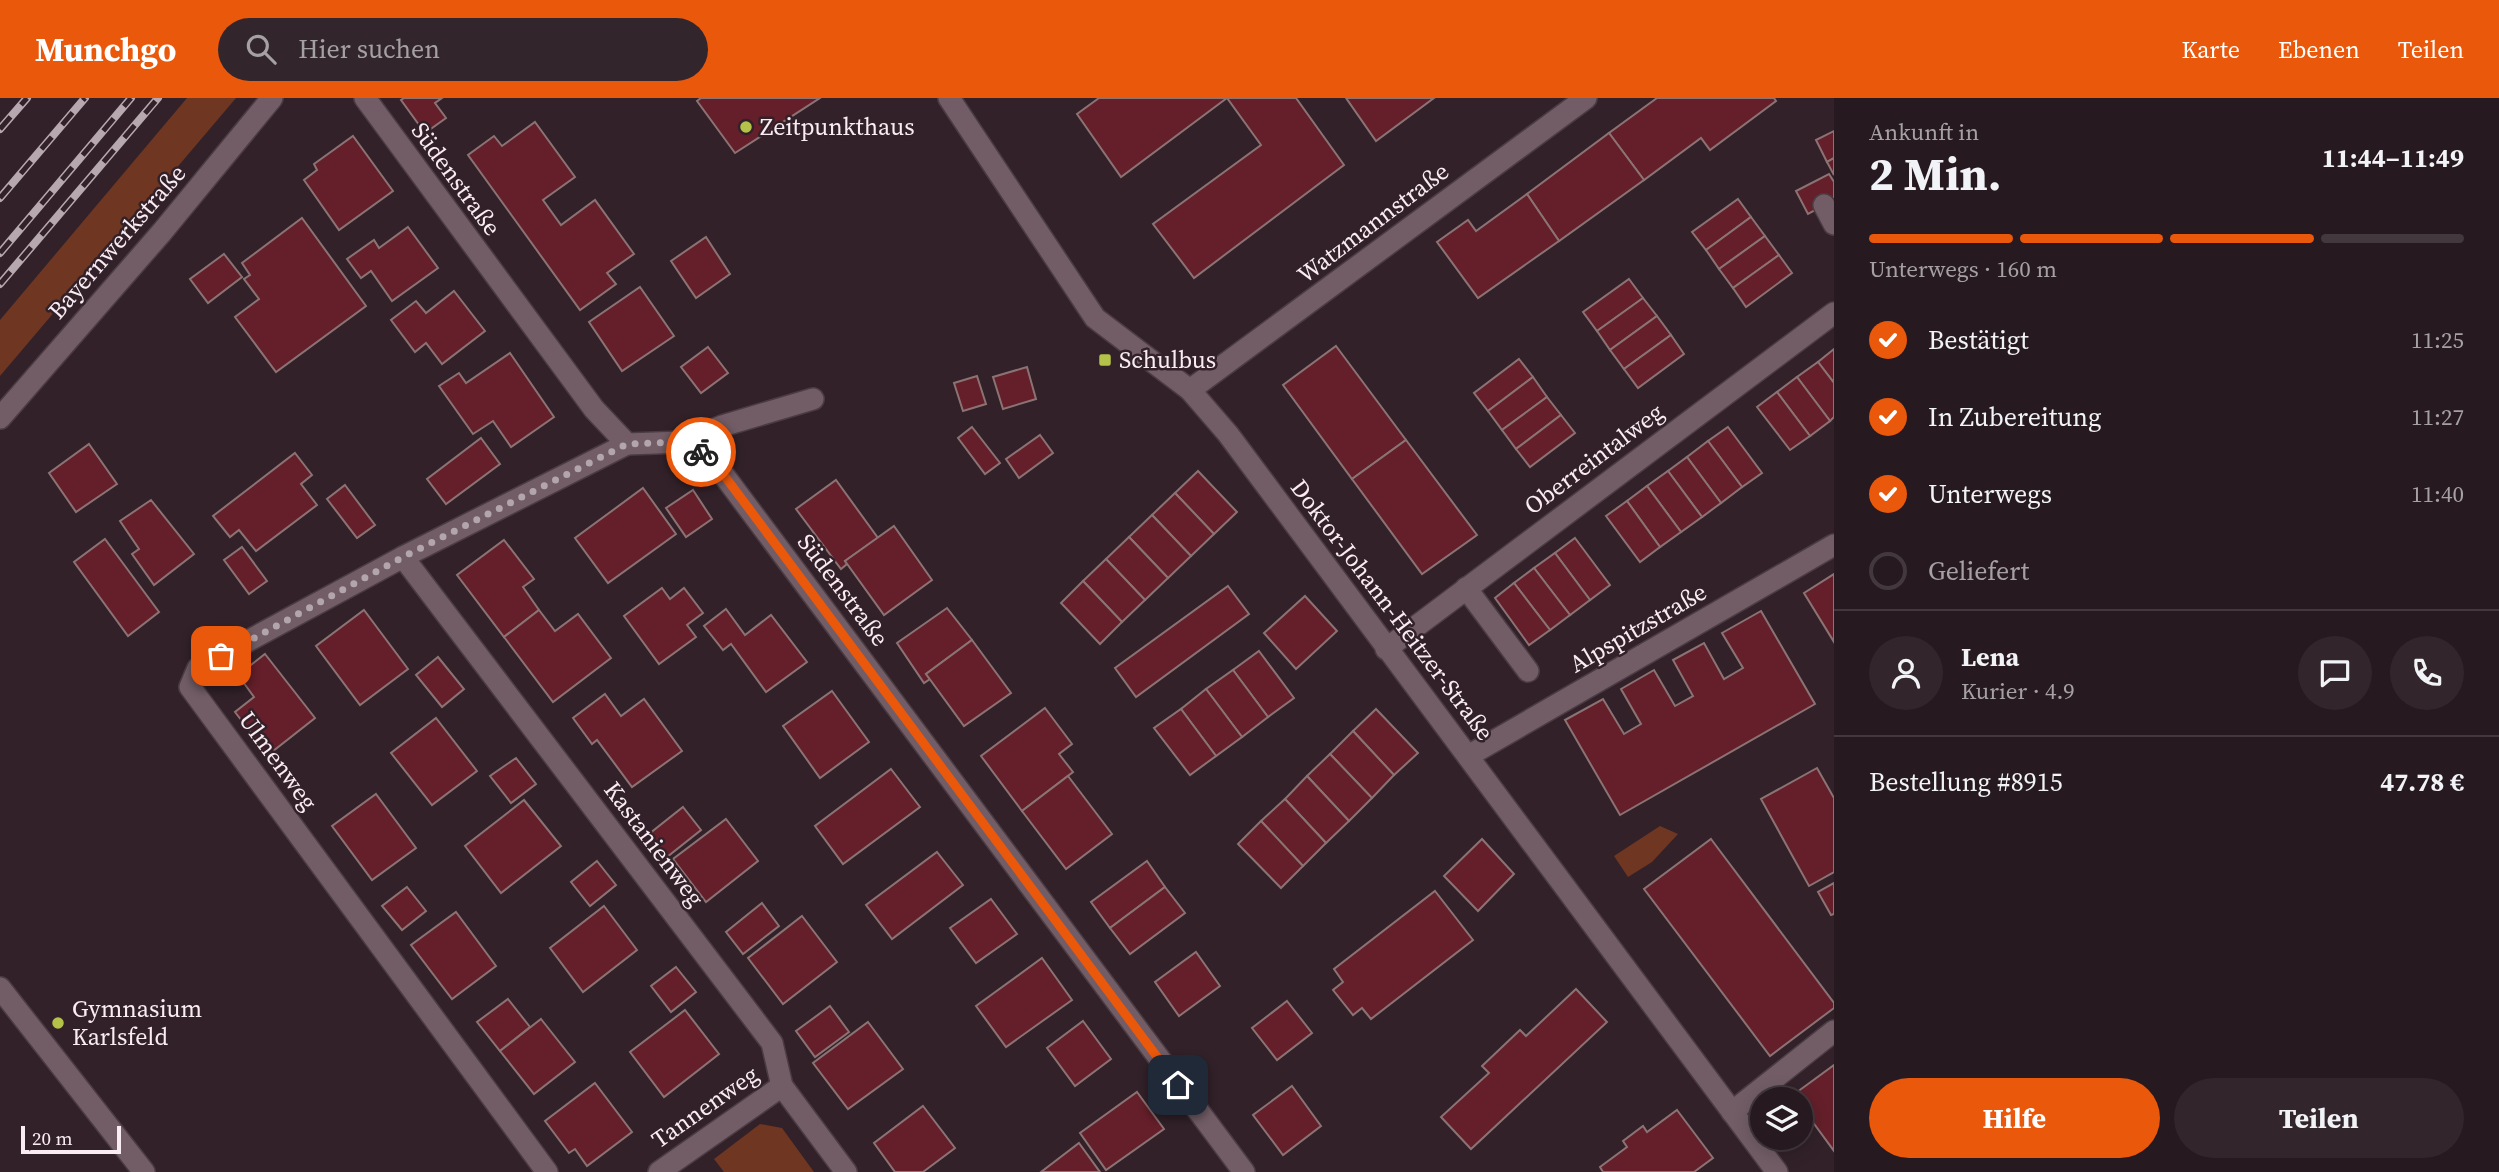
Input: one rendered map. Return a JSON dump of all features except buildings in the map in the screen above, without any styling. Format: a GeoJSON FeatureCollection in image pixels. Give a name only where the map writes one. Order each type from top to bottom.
{"type":"FeatureCollection","features":[{"type":"Feature","properties":{"kind":"street","name":"Bayernwerkstraße"},"geometry":{"type":"LineString","coordinates":[[0,418],[162,232],[272,98]]}},
{"type":"Feature","properties":{"kind":"street","name":"Südenstraße"},"geometry":{"type":"LineString","coordinates":[[365,98],[594,410],[627,444]]}},
{"type":"Feature","properties":{"kind":"street","name":"Doktor-Johann-Heitzer-Straße"},"geometry":{"type":"LineString","coordinates":[[948,98],[1095,318],[1190,390],[1228,434],[1385,649],[1468,755],[1777,1172]]}},
{"type":"Feature","properties":{"kind":"street","name":"Watzmannstraße"},"geometry":{"type":"LineString","coordinates":[[1190,390],[1586,98]]}},
{"type":"Feature","properties":{"kind":"street","name":"Oberreintalweg"},"geometry":{"type":"LineString","coordinates":[[1385,649],[1834,313]]}},
{"type":"Feature","properties":{"kind":"street"},"geometry":{"type":"LineString","coordinates":[[627,444],[683,442],[722,426],[813,398]]}},
{"type":"Feature","properties":{"kind":"street","name":"Südenstraße"},"geometry":{"type":"LineString","coordinates":[[683,442],[711,458],[1244,1172]]}},
{"type":"Feature","properties":{"kind":"street","name":"Ulmenweg"},"geometry":{"type":"LineString","coordinates":[[547,1172],[190,687],[198,668],[403,557],[627,444]]}},
{"type":"Feature","properties":{"kind":"street","name":"Alpspitzstraße"},"geometry":{"type":"LineString","coordinates":[[1468,755],[1834,545]]}},
{"type":"Feature","properties":{"kind":"street","name":"Kastanienweg"},"geometry":{"type":"LineString","coordinates":[[403,557],[772,1043],[782,1086],[846,1172]]}},
{"type":"Feature","properties":{"kind":"street"},"geometry":{"type":"LineString","coordinates":[[1466,587],[1528,671]]}},
{"type":"Feature","properties":{"kind":"street"},"geometry":{"type":"LineString","coordinates":[[0,988],[145,1172]]}},
{"type":"Feature","properties":{"kind":"street"},"geometry":{"type":"LineString","coordinates":[[1732,1112],[1834,1031]]}},
{"type":"Feature","properties":{"kind":"street","name":"Tannenweg"},"geometry":{"type":"LineString","coordinates":[[659,1172],[782,1086]]}},
{"type":"Feature","properties":{"kind":"shaded area"},"geometry":{"type":"Polygon","coordinates":[[[187,98],[236,98],[0,376],[0,320],[187,98]]]}},
{"type":"Feature","properties":{"kind":"shaded area"},"geometry":{"type":"Polygon","coordinates":[[[1660,826],[1678,834],[1652,862],[1628,877],[1614,856],[1660,826]]]}},
{"type":"Feature","properties":{"kind":"shaded area"},"geometry":{"type":"Polygon","coordinates":[[[760,1124],[782,1128],[814,1172],[724,1172],[714,1159],[760,1124]]]}},
{"type":"Feature","properties":{"kind":"railway"},"geometry":{"type":"LineString","coordinates":[[0,129],[27,98]]}},
{"type":"Feature","properties":{"kind":"railway"},"geometry":{"type":"LineString","coordinates":[[0,198],[85,98]]}},
{"type":"Feature","properties":{"kind":"railway"},"geometry":{"type":"LineString","coordinates":[[0,253],[131,98]]}},
{"type":"Feature","properties":{"kind":"railway"},"geometry":{"type":"LineString","coordinates":[[0,284],[158,98]]}},
{"type":"Feature","properties":{"kind":"way so far"},"geometry":{"type":"LineString","coordinates":[[221,656],[403,557],[627,444],[683,442],[701,452]]}},
{"type":"Feature","properties":{"kind":"place","name":"Zeitpunkthaus"},"geometry":{"type":"Point","coordinates":[746,127]}},
{"type":"Feature","properties":{"kind":"place","name":"Schulbus"},"geometry":{"type":"Point","coordinates":[1105,360]}},
{"type":"Feature","properties":{"kind":"place","name":"Gymnasium Karlsfeld"},"geometry":{"type":"Point","coordinates":[58,1023]}},
{"type":"Feature","properties":{"kind":"route"},"geometry":{"type":"LineString","coordinates":[[701,452],[711,458],[1178,1085]]}}]}
